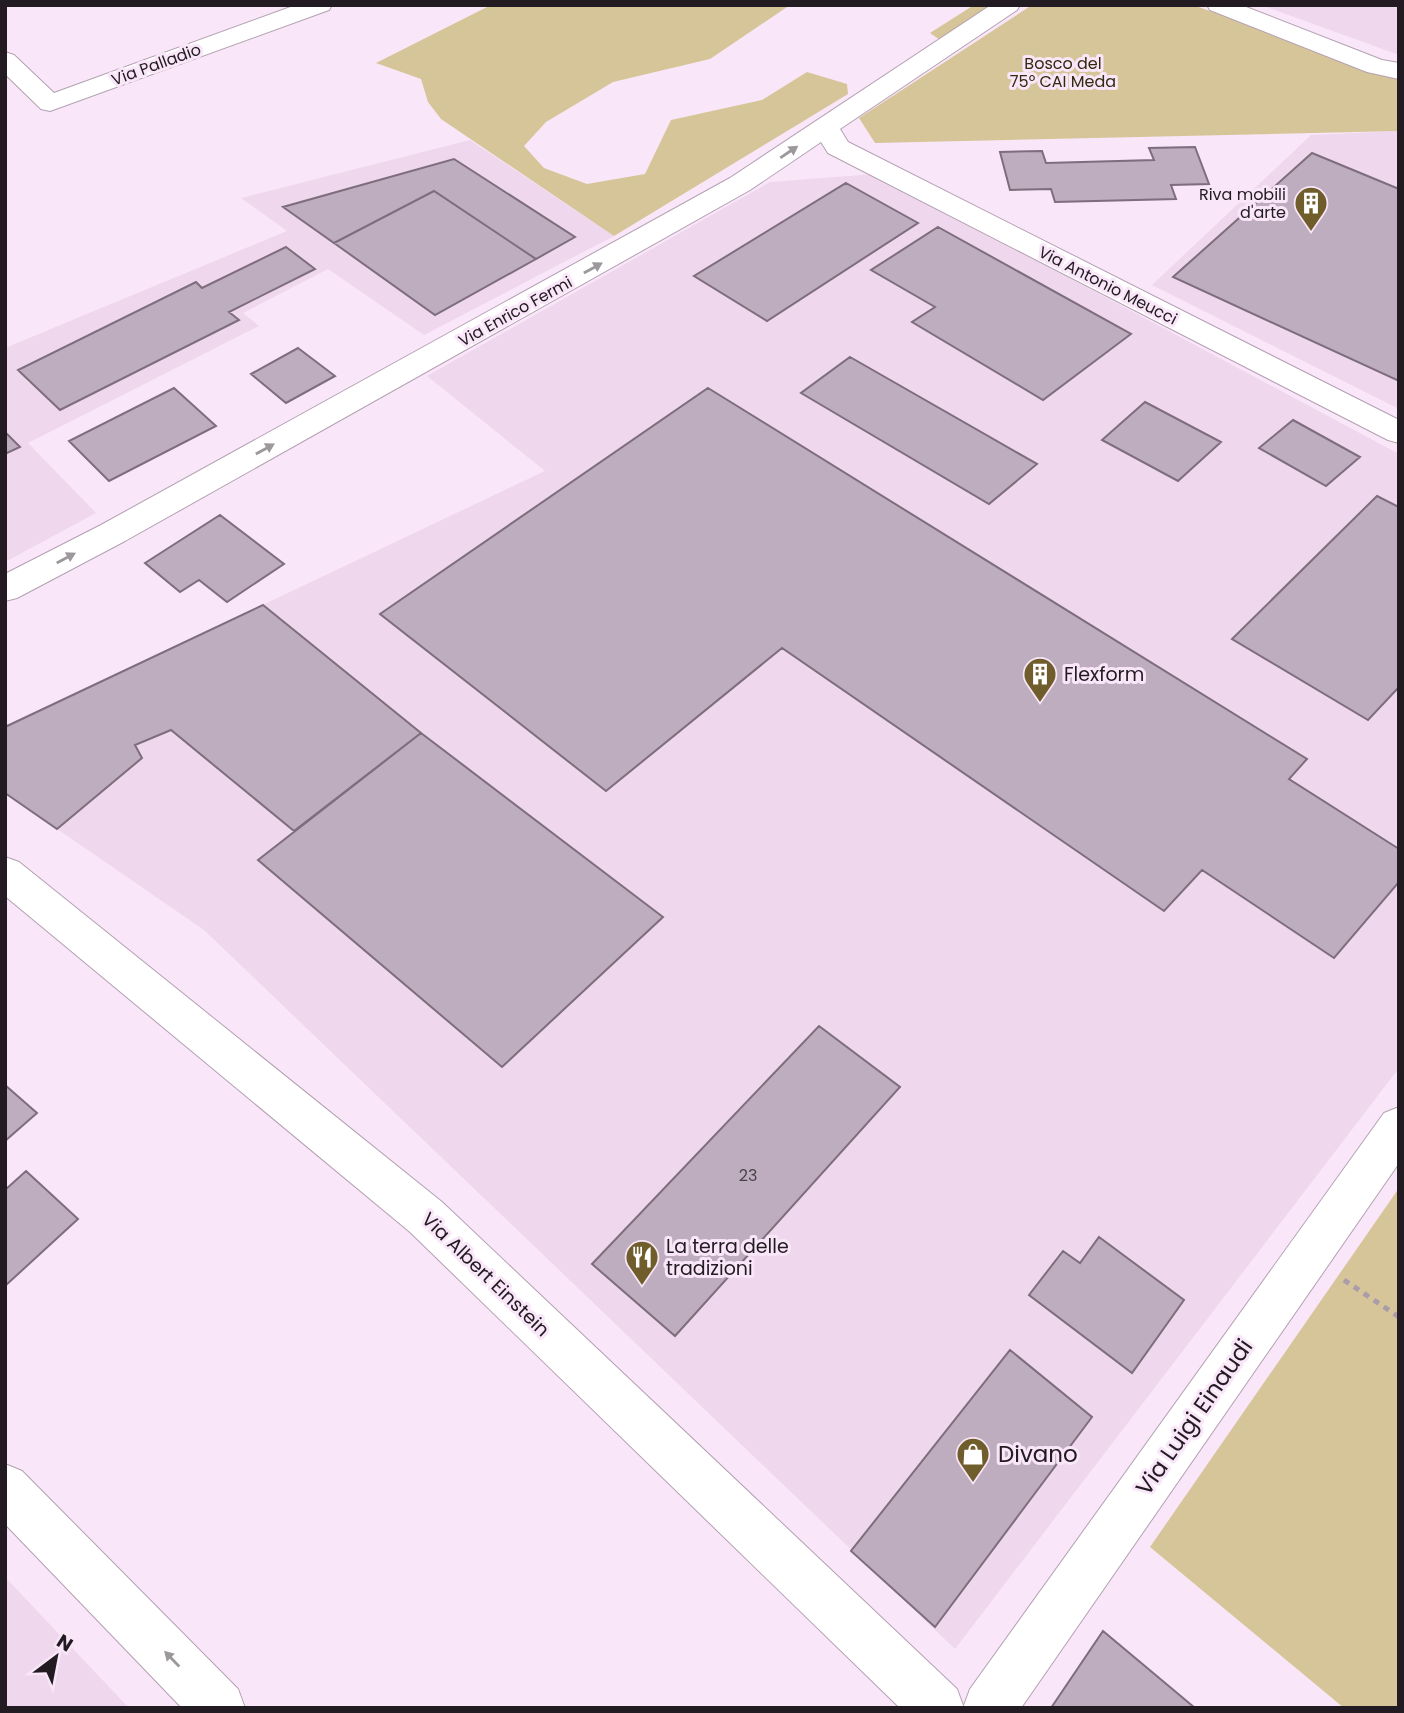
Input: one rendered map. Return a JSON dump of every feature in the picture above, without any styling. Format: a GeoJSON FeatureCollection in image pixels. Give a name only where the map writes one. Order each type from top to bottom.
{"type":"FeatureCollection","features":[{"type":"Feature","properties":{"kind":"street","name":"Via Palladio"},"geometry":{"type":"LineString","coordinates":[[5,60],[50,103],[320,5]]}},
{"type":"Feature","properties":{"kind":"street","name":"Via Enrico Fermi"},"geometry":{"type":"LineString","coordinates":[[5,589],[126,526],[740,184],[1008,5]]}},
{"type":"Feature","properties":{"kind":"street"},"geometry":{"type":"LineString","coordinates":[[1219,5],[1377,67],[1399,71]]}},
{"type":"Feature","properties":{"kind":"street","name":"Via Antonio Meucci"},"geometry":{"type":"LineString","coordinates":[[827,127],[837,147],[1399,433]]}},
{"type":"Feature","properties":{"kind":"street","name":"Via Albert Einstein"},"geometry":{"type":"LineString","coordinates":[[5,873],[426,1217],[938,1708]]}},
{"type":"Feature","properties":{"kind":"street","name":"Via Luigi Einaudi"},"geometry":{"type":"LineString","coordinates":[[989,1708],[1399,1126]]}},
{"type":"Feature","properties":{"kind":"street"},"geometry":{"type":"LineString","coordinates":[[5,1488],[219,1708]]}},
{"type":"Feature","properties":{"kind":"path"},"geometry":{"type":"LineString","coordinates":[[1308,1256],[1399,1317]]}},
{"type":"Feature","properties":{"kind":"shaded area"},"geometry":{"type":"Polygon","coordinates":[[[1261,5],[1399,5],[1399,55],[1261,5]]]}},
{"type":"Feature","properties":{"kind":"shaded area","name":"Riva mobili d'arte"},"geometry":{"type":"Polygon","coordinates":[[[1399,131],[1399,409],[1152,285],[1311,135],[1399,131]]]}},
{"type":"Feature","properties":{"kind":"shaded area"},"geometry":{"type":"Polygon","coordinates":[[[470,140],[614,236],[424,335],[328,269],[243,313],[259,326],[28,443],[96,513],[5,562],[5,348],[287,231],[241,198],[470,140]]]}},
{"type":"Feature","properties":{"kind":"shaded area"},"geometry":{"type":"Polygon","coordinates":[[[875,174],[1399,454],[1399,1068],[955,1649],[204,930],[5,793],[5,727],[545,471],[427,376],[770,182],[875,174]]]}},
{"type":"Feature","properties":{"kind":"shaded area"},"geometry":{"type":"Polygon","coordinates":[[[5,1577],[129,1708],[5,1708],[5,1577]]]}},
{"type":"Feature","properties":{"kind":"green space"},"geometry":{"type":"Polygon","coordinates":[[[491,5],[790,5],[710,59],[613,82],[546,122],[524,146],[544,168],[587,184],[645,174],[671,120],[762,100],[807,72],[847,84],[848,94],[614,236],[441,119],[428,102],[421,79],[376,63],[491,5]]]}},
{"type":"Feature","properties":{"kind":"green space"},"geometry":{"type":"Polygon","coordinates":[[[974,5],[993,5],[940,40],[930,33],[974,5]]]}},
{"type":"Feature","properties":{"kind":"green space","name":"Bosco del 75° CAI Meda"},"geometry":{"type":"Polygon","coordinates":[[[1032,5],[1193,5],[1399,79],[1399,131],[875,143],[859,118],[1032,5]]]}},
{"type":"Feature","properties":{"kind":"green space"},"geometry":{"type":"Polygon","coordinates":[[[1399,1188],[1399,1708],[1344,1708],[1150,1547],[1399,1188]]]}},
{"type":"Feature","properties":{"kind":"building"},"geometry":{"type":"Polygon","coordinates":[[[1195,147],[1209,184],[1171,185],[1176,199],[1055,202],[1051,189],[1010,190],[1000,152],[1042,151],[1046,163],[1154,160],[1149,148],[1195,147]]]}},
{"type":"Feature","properties":{"kind":"building","name":"Riva mobili d'arte"},"geometry":{"type":"Polygon","coordinates":[[[1312,153],[1399,189],[1399,381],[1173,277],[1312,153]]]}},
{"type":"Feature","properties":{"kind":"building"},"geometry":{"type":"Polygon","coordinates":[[[454,159],[575,237],[536,259],[434,191],[334,243],[283,207],[454,159]]]}},
{"type":"Feature","properties":{"kind":"building"},"geometry":{"type":"Polygon","coordinates":[[[846,183],[918,223],[767,321],[694,276],[846,183]]]}},
{"type":"Feature","properties":{"kind":"building"},"geometry":{"type":"Polygon","coordinates":[[[434,191],[536,259],[435,315],[334,243],[434,191]]]}},
{"type":"Feature","properties":{"kind":"building"},"geometry":{"type":"Polygon","coordinates":[[[938,227],[1131,334],[1043,400],[912,322],[935,307],[871,270],[938,227]]]}},
{"type":"Feature","properties":{"kind":"building"},"geometry":{"type":"Polygon","coordinates":[[[286,247],[315,269],[229,312],[239,320],[60,410],[18,370],[196,282],[202,288],[286,247]]]}},
{"type":"Feature","properties":{"kind":"building"},"geometry":{"type":"Polygon","coordinates":[[[298,348],[335,376],[286,403],[251,374],[298,348]]]}},
{"type":"Feature","properties":{"kind":"building"},"geometry":{"type":"Polygon","coordinates":[[[850,357],[1037,464],[989,504],[801,393],[850,357]]]}},
{"type":"Feature","properties":{"kind":"building"},"geometry":{"type":"Polygon","coordinates":[[[174,388],[216,426],[109,481],[69,441],[174,388]]]}},
{"type":"Feature","properties":{"kind":"building","name":"Flexform"},"geometry":{"type":"Polygon","coordinates":[[[708,388],[1307,759],[1289,779],[1399,849],[1399,882],[1334,958],[1202,870],[1164,911],[782,648],[606,791],[380,614],[708,388]]]}},
{"type":"Feature","properties":{"kind":"building"},"geometry":{"type":"Polygon","coordinates":[[[1145,402],[1221,442],[1178,481],[1102,440],[1145,402]]]}},
{"type":"Feature","properties":{"kind":"building"},"geometry":{"type":"Polygon","coordinates":[[[1293,420],[1360,457],[1326,486],[1259,448],[1293,420]]]}},
{"type":"Feature","properties":{"kind":"building"},"geometry":{"type":"Polygon","coordinates":[[[5,432],[20,447],[5,454],[5,432]]]}},
{"type":"Feature","properties":{"kind":"building"},"geometry":{"type":"Polygon","coordinates":[[[1377,496],[1399,507],[1399,687],[1368,720],[1232,639],[1377,496]]]}},
{"type":"Feature","properties":{"kind":"building"},"geometry":{"type":"Polygon","coordinates":[[[220,515],[284,564],[227,602],[199,580],[180,592],[145,563],[220,515]]]}},
{"type":"Feature","properties":{"kind":"building"},"geometry":{"type":"Polygon","coordinates":[[[263,605],[421,733],[294,831],[171,730],[135,745],[142,758],[57,829],[5,793],[5,727],[263,605]]]}},
{"type":"Feature","properties":{"kind":"building"},"geometry":{"type":"Polygon","coordinates":[[[421,733],[663,917],[502,1067],[258,860],[421,733]]]}},
{"type":"Feature","properties":{"kind":"building"},"geometry":{"type":"Polygon","coordinates":[[[819,1026],[900,1087],[675,1336],[592,1264],[819,1026]]]}},
{"type":"Feature","properties":{"kind":"building"},"geometry":{"type":"Polygon","coordinates":[[[5,1085],[37,1113],[5,1141],[5,1085]]]}},
{"type":"Feature","properties":{"kind":"building"},"geometry":{"type":"Polygon","coordinates":[[[26,1171],[78,1219],[5,1286],[5,1190],[26,1171]]]}},
{"type":"Feature","properties":{"kind":"building"},"geometry":{"type":"Polygon","coordinates":[[[1099,1237],[1184,1300],[1132,1373],[1029,1295],[1063,1251],[1080,1263],[1099,1237]]]}},
{"type":"Feature","properties":{"kind":"building","name":"Divano"},"geometry":{"type":"Polygon","coordinates":[[[1010,1350],[1092,1417],[935,1627],[851,1551],[1010,1350]]]}},
{"type":"Feature","properties":{"kind":"building"},"geometry":{"type":"Polygon","coordinates":[[[1103,1631],[1195,1708],[1051,1708],[1103,1631]]]}},
{"type":"Feature","properties":{"kind":"place","name":"Riva mobili d'arte"},"geometry":{"type":"Point","coordinates":[1311,233]}},
{"type":"Feature","properties":{"kind":"place","name":"Flexform"},"geometry":{"type":"Point","coordinates":[1040,704]}},
{"type":"Feature","properties":{"kind":"place","name":"La terra delle tradizioni"},"geometry":{"type":"Point","coordinates":[642,1287]}},
{"type":"Feature","properties":{"kind":"place","name":"Divano"},"geometry":{"type":"Point","coordinates":[973,1484]}}]}
